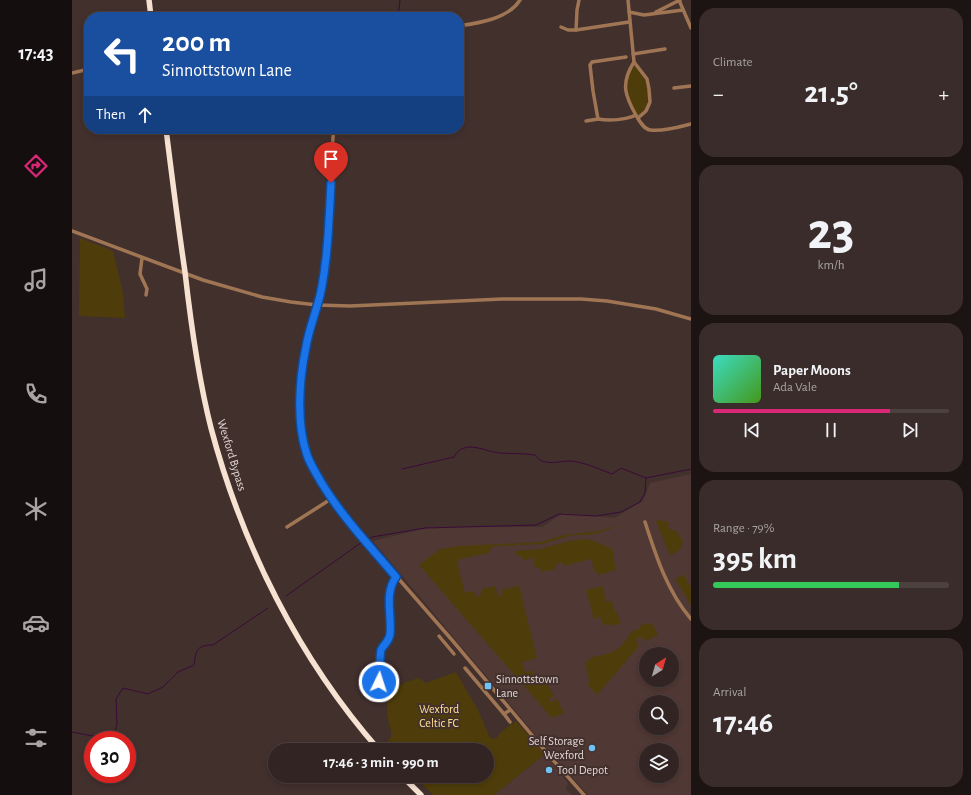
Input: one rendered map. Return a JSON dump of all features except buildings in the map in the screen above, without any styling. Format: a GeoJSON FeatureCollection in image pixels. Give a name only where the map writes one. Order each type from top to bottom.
{"type":"FeatureCollection","features":[{"type":"Feature","properties":{"kind":"highway"},"geometry":{"type":"LineString","coordinates":[[149,0],[150,12]]}},
{"type":"Feature","properties":{"kind":"highway","name":"Wexford Bypass"},"geometry":{"type":"LineString","coordinates":[[167,134],[200,380],[219,457],[238,512],[265,575],[297,635],[332,690],[374,743]]}},
{"type":"Feature","properties":{"kind":"highway"},"geometry":{"type":"LineString","coordinates":[[409,783],[420,795]]}},
{"type":"Feature","properties":{"kind":"street"},"geometry":{"type":"LineString","coordinates":[[464,25],[482,22],[499,16],[512,9],[520,0]]}},
{"type":"Feature","properties":{"kind":"street"},"geometry":{"type":"LineString","coordinates":[[576,30],[579,0]]}},
{"type":"Feature","properties":{"kind":"street"},"geometry":{"type":"LineString","coordinates":[[586,121],[637,117],[646,111],[650,102],[650,89],[647,79],[634,62],[628,0]]}},
{"type":"Feature","properties":{"kind":"street"},"geometry":{"type":"LineString","coordinates":[[654,14],[680,0],[691,28]]}},
{"type":"Feature","properties":{"kind":"street"},"geometry":{"type":"LineString","coordinates":[[628,12],[644,15],[683,10]]}},
{"type":"Feature","properties":{"kind":"street"},"geometry":{"type":"LineString","coordinates":[[561,27],[568,30],[576,30],[629,22]]}},
{"type":"Feature","properties":{"kind":"street"},"geometry":{"type":"LineString","coordinates":[[633,54],[665,49]]}},
{"type":"Feature","properties":{"kind":"street"},"geometry":{"type":"LineString","coordinates":[[598,119],[590,65],[592,62],[626,57]]}},
{"type":"Feature","properties":{"kind":"street"},"geometry":{"type":"LineString","coordinates":[[634,62],[629,70],[625,84],[628,102],[646,128],[650,130],[664,129],[691,124]]}},
{"type":"Feature","properties":{"kind":"street"},"geometry":{"type":"LineString","coordinates":[[72,73],[84,70]]}},
{"type":"Feature","properties":{"kind":"street"},"geometry":{"type":"LineString","coordinates":[[674,88],[691,86]]}},
{"type":"Feature","properties":{"kind":"street"},"geometry":{"type":"LineString","coordinates":[[334,134],[326,266],[321,293],[306,347],[301,378],[301,419],[307,456],[331,498],[343,515],[584,795]]}},
{"type":"Feature","properties":{"kind":"street"},"geometry":{"type":"LineString","coordinates":[[72,231],[172,270],[203,280],[262,297],[317,306],[350,306],[502,299],[581,299],[607,300],[649,308],[691,319]]}},
{"type":"Feature","properties":{"kind":"street"},"geometry":{"type":"LineString","coordinates":[[142,258],[140,274],[147,289],[146,296]]}},
{"type":"Feature","properties":{"kind":"street"},"geometry":{"type":"LineString","coordinates":[[287,527],[331,498]]}},
{"type":"Feature","properties":{"kind":"street"},"geometry":{"type":"LineString","coordinates":[[645,522],[666,581],[691,619]]}},
{"type":"Feature","properties":{"kind":"street"},"geometry":{"type":"LineString","coordinates":[[382,698],[379,682],[381,650],[386,644],[390,635],[390,594],[392,582],[396,577]]}},
{"type":"Feature","properties":{"kind":"street"},"geometry":{"type":"LineString","coordinates":[[439,636],[454,654]]}},
{"type":"Feature","properties":{"kind":"street"},"geometry":{"type":"LineString","coordinates":[[446,645],[452,640]]}},
{"type":"Feature","properties":{"kind":"street"},"geometry":{"type":"LineString","coordinates":[[465,668],[510,722]]}},
{"type":"Feature","properties":{"kind":"street"},"geometry":{"type":"LineString","coordinates":[[504,714],[510,710]]}},
{"type":"Feature","properties":{"kind":"shaded area"},"geometry":{"type":"Polygon","coordinates":[[[691,474],[691,795],[588,795],[548,750],[373,541],[431,527],[542,527],[563,513],[614,518],[643,501],[650,483],[691,474]]]}},
{"type":"Feature","properties":{"kind":"shaded area"},"geometry":{"type":"Polygon","coordinates":[[[545,754],[568,783],[566,789],[572,795],[494,795],[545,754]]]}},
{"type":"Feature","properties":{"kind":"green space"},"geometry":{"type":"Polygon","coordinates":[[[634,66],[643,76],[648,90],[647,104],[639,115],[631,105],[627,91],[628,77],[634,66]]]}},
{"type":"Feature","properties":{"kind":"green space"},"geometry":{"type":"Polygon","coordinates":[[[80,238],[113,251],[123,293],[125,318],[79,316],[80,238]]]}},
{"type":"Feature","properties":{"kind":"green space"},"geometry":{"type":"Polygon","coordinates":[[[661,520],[669,523],[668,527],[671,530],[677,531],[683,540],[682,546],[679,550],[670,555],[656,521],[661,520]]]}},
{"type":"Feature","properties":{"kind":"green space"},"geometry":{"type":"Polygon","coordinates":[[[620,525],[590,535],[573,535],[542,544],[493,546],[488,553],[460,559],[457,562],[465,593],[473,591],[477,597],[480,596],[482,589],[495,586],[498,596],[502,595],[501,591],[503,589],[519,586],[537,658],[522,662],[525,672],[533,671],[535,679],[544,678],[554,696],[549,699],[551,702],[557,699],[564,713],[552,718],[419,565],[440,549],[460,546],[541,542],[564,535],[598,531],[620,525]]]}},
{"type":"Feature","properties":{"kind":"green space"},"geometry":{"type":"Polygon","coordinates":[[[585,539],[612,548],[616,570],[598,575],[597,572],[595,572],[591,559],[563,566],[562,562],[556,564],[556,569],[541,572],[540,567],[535,568],[533,558],[523,560],[521,556],[516,555],[515,551],[540,549],[569,541],[585,539]]]}},
{"type":"Feature","properties":{"kind":"green space"},"geometry":{"type":"Polygon","coordinates":[[[687,574],[685,576],[691,588],[691,605],[675,579],[687,574]]]}},
{"type":"Feature","properties":{"kind":"green space"},"geometry":{"type":"Polygon","coordinates":[[[603,586],[606,602],[612,601],[615,612],[617,612],[621,623],[611,626],[609,624],[603,625],[601,617],[594,619],[586,590],[603,586]]]}},
{"type":"Feature","properties":{"kind":"green space"},"geometry":{"type":"Polygon","coordinates":[[[652,623],[658,635],[645,641],[642,637],[638,638],[636,640],[639,646],[597,695],[587,684],[590,683],[585,662],[589,661],[589,658],[614,651],[623,644],[632,631],[639,629],[641,625],[652,623]]]}},
{"type":"Feature","properties":{"kind":"green space","name":"Wexford Celtic FC"},"geometry":{"type":"Polygon","coordinates":[[[456,672],[478,710],[490,738],[496,739],[501,732],[516,721],[545,754],[494,795],[433,795],[422,783],[494,783],[494,743],[386,743],[391,734],[387,705],[392,692],[402,684],[419,678],[426,683],[456,672]]]}},
{"type":"Feature","properties":{"kind":"waterway"},"geometry":{"type":"LineString","coordinates":[[399,12],[400,0]]}},
{"type":"Feature","properties":{"kind":"waterway"},"geometry":{"type":"LineString","coordinates":[[402,469],[454,457],[460,450],[469,447],[500,453],[535,455],[538,459],[546,462],[576,462],[586,464],[612,474],[621,468],[646,478]]}},
{"type":"Feature","properties":{"kind":"waterway"},"geometry":{"type":"LineString","coordinates":[[368,539],[372,537],[425,528],[536,525],[559,514],[596,516],[621,512],[640,502],[645,493],[646,478],[691,469]]}},
{"type":"Feature","properties":{"kind":"waterway"},"geometry":{"type":"LineString","coordinates":[[286,596],[362,542]]}},
{"type":"Feature","properties":{"kind":"waterway"},"geometry":{"type":"LineString","coordinates":[[72,732],[113,740],[117,724],[116,699],[123,688],[148,694],[163,687],[178,672],[194,665],[196,653],[200,648],[207,645],[213,645],[268,608]]}},
{"type":"Feature","properties":{"kind":"place","name":"Sinnottstown Lane"},"geometry":{"type":"Point","coordinates":[488,686]}},
{"type":"Feature","properties":{"kind":"place","name":"Self Storage Wexford"},"geometry":{"type":"Point","coordinates":[592,748]}},
{"type":"Feature","properties":{"kind":"place","name":"Tool Depot"},"geometry":{"type":"Point","coordinates":[549,770]}},
{"type":"Feature","properties":{"kind":"route"},"geometry":{"type":"LineString","coordinates":[[331,183],[326,266],[321,293],[306,347],[301,378],[301,419],[307,456],[316,474],[343,515],[396,577],[392,582],[390,594],[390,635],[386,644],[381,650],[381,676],[379,682]]}}]}
